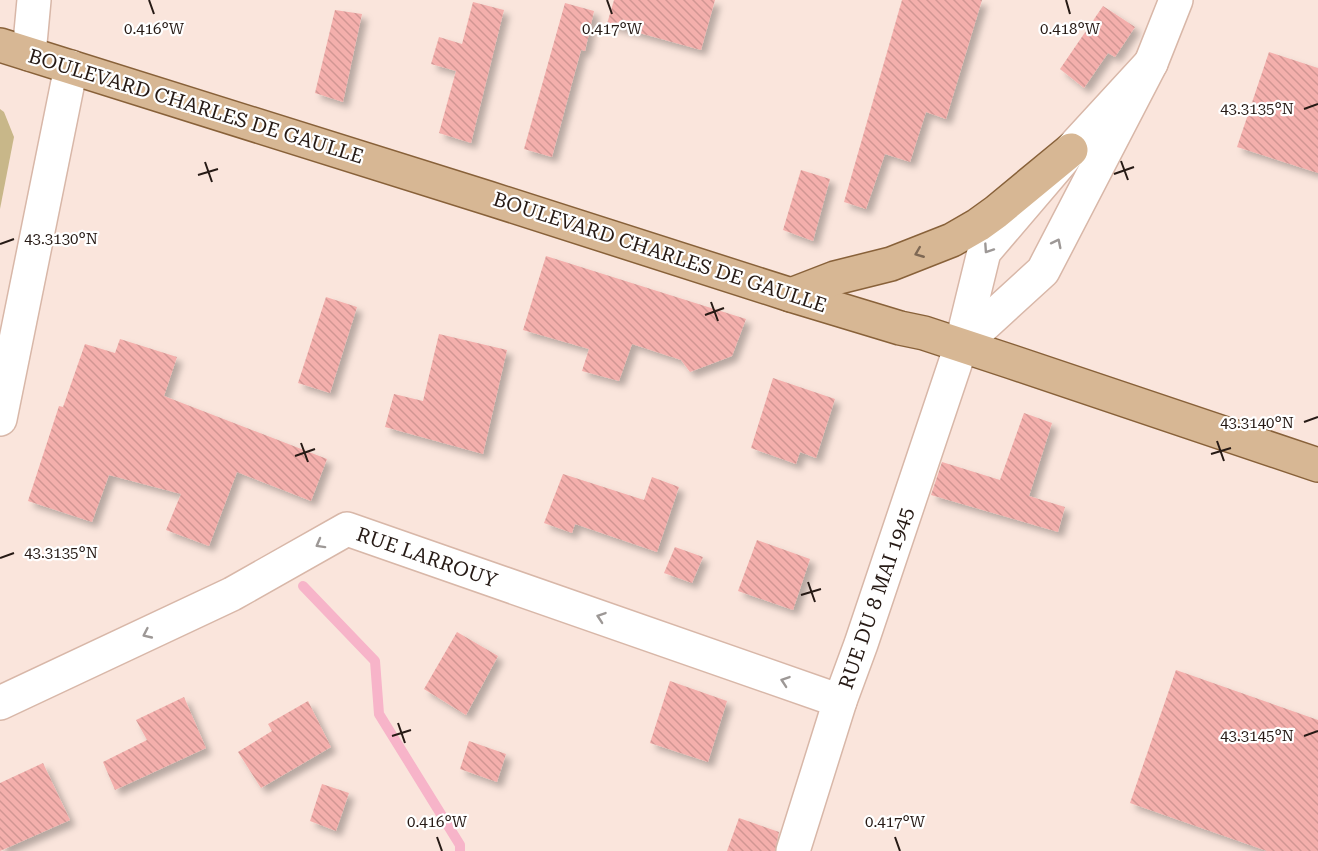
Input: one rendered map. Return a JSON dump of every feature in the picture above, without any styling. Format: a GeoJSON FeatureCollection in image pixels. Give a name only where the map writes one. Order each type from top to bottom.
{"type":"FeatureCollection","features":[{"type":"Feature","properties":{"kind":"main road","name":"BOULEVARD CHARLES DE GAULLE"},"geometry":{"type":"LineString","coordinates":[[15,49],[791,295],[924,333],[1318,465]]}},
{"type":"Feature","properties":{"kind":"main road"},"geometry":{"type":"LineString","coordinates":[[791,295],[835,278],[891,264],[952,240],[996,212],[1071,150]]}},
{"type":"Feature","properties":{"kind":"street"},"geometry":{"type":"LineString","coordinates":[[15,49],[34,0]]}},
{"type":"Feature","properties":{"kind":"street"},"geometry":{"type":"LineString","coordinates":[[961,346],[1043,271],[1151,63],[1176,0]]}},
{"type":"Feature","properties":{"kind":"street","name":"RUE DU 8 MAI 1945"},"geometry":{"type":"LineString","coordinates":[[792,851],[840,700],[865,633],[961,346],[984,252],[1071,150],[1151,63]]}},
{"type":"Feature","properties":{"kind":"street"},"geometry":{"type":"LineString","coordinates":[[0,419],[71,67]]}},
{"type":"Feature","properties":{"kind":"street","name":"RUE LARROUY"},"geometry":{"type":"LineString","coordinates":[[0,704],[232,594],[347,529],[840,700]]}},
{"type":"Feature","properties":{"kind":"shaded area"},"geometry":{"type":"Polygon","coordinates":[[[0,109],[4,112],[14,137],[0,209],[0,109]]]}},
{"type":"Feature","properties":{"kind":"building"},"geometry":{"type":"Polygon","coordinates":[[[614,0],[715,0],[701,50],[607,24],[614,0]]]}},
{"type":"Feature","properties":{"kind":"building"},"geometry":{"type":"Polygon","coordinates":[[[902,0],[982,0],[946,119],[926,112],[910,162],[885,154],[866,209],[844,202],[902,0]]]}},
{"type":"Feature","properties":{"kind":"building"},"geometry":{"type":"Polygon","coordinates":[[[473,2],[504,10],[471,143],[439,133],[456,71],[431,64],[439,37],[462,44],[473,2]]]}},
{"type":"Feature","properties":{"kind":"building"},"geometry":{"type":"Polygon","coordinates":[[[565,3],[594,11],[585,51],[581,50],[552,157],[524,149],[565,3]]]}},
{"type":"Feature","properties":{"kind":"building"},"geometry":{"type":"Polygon","coordinates":[[[1103,6],[1135,27],[1115,57],[1108,53],[1084,88],[1060,69],[1103,6]]]}},
{"type":"Feature","properties":{"kind":"building"},"geometry":{"type":"Polygon","coordinates":[[[335,10],[362,14],[343,102],[315,93],[335,10]]]}},
{"type":"Feature","properties":{"kind":"building"},"geometry":{"type":"Polygon","coordinates":[[[1269,52],[1318,68],[1318,173],[1237,147],[1269,52]]]}},
{"type":"Feature","properties":{"kind":"building"},"geometry":{"type":"Polygon","coordinates":[[[801,170],[830,179],[813,241],[783,230],[801,170]]]}},
{"type":"Feature","properties":{"kind":"building"},"geometry":{"type":"Polygon","coordinates":[[[546,256],[746,319],[732,356],[690,372],[681,360],[632,344],[619,381],[582,371],[589,349],[523,330],[546,256]]]}},
{"type":"Feature","properties":{"kind":"building"},"geometry":{"type":"Polygon","coordinates":[[[326,297],[357,307],[330,393],[298,383],[326,297]]]}},
{"type":"Feature","properties":{"kind":"building"},"geometry":{"type":"Polygon","coordinates":[[[439,334],[507,350],[483,454],[385,427],[394,394],[423,401],[439,334]]]}},
{"type":"Feature","properties":{"kind":"building"},"geometry":{"type":"Polygon","coordinates":[[[120,339],[177,357],[164,396],[327,459],[311,501],[237,472],[209,546],[166,530],[181,494],[109,475],[92,522],[28,501],[59,406],[63,407],[85,344],[115,353],[120,339]]]}},
{"type":"Feature","properties":{"kind":"building"},"geometry":{"type":"Polygon","coordinates":[[[773,378],[835,399],[816,458],[800,452],[796,464],[751,448],[773,378]]]}},
{"type":"Feature","properties":{"kind":"building"},"geometry":{"type":"Polygon","coordinates":[[[1024,413],[1052,423],[1029,496],[1065,507],[1058,532],[931,495],[942,462],[1000,480],[1024,413]]]}},
{"type":"Feature","properties":{"kind":"building"},"geometry":{"type":"Polygon","coordinates":[[[563,474],[644,500],[652,477],[679,487],[657,552],[575,524],[572,533],[544,523],[563,474]]]}},
{"type":"Feature","properties":{"kind":"building"},"geometry":{"type":"Polygon","coordinates":[[[757,540],[810,559],[793,610],[738,591],[757,540]]]}},
{"type":"Feature","properties":{"kind":"building"},"geometry":{"type":"Polygon","coordinates":[[[675,547],[703,557],[692,583],[664,573],[675,547]]]}},
{"type":"Feature","properties":{"kind":"building"},"geometry":{"type":"Polygon","coordinates":[[[457,632],[498,656],[466,715],[424,689],[457,632]]]}},
{"type":"Feature","properties":{"kind":"building"},"geometry":{"type":"Polygon","coordinates":[[[1176,670],[1318,720],[1318,851],[1267,851],[1130,803],[1176,670]]]}},
{"type":"Feature","properties":{"kind":"building"},"geometry":{"type":"Polygon","coordinates":[[[670,681],[727,701],[708,762],[650,743],[670,681]]]}},
{"type":"Feature","properties":{"kind":"building"},"geometry":{"type":"Polygon","coordinates":[[[184,697],[206,748],[115,790],[103,762],[147,740],[136,720],[184,697]]]}},
{"type":"Feature","properties":{"kind":"building"},"geometry":{"type":"Polygon","coordinates":[[[308,701],[331,747],[261,788],[238,752],[272,731],[268,724],[308,701]]]}},
{"type":"Feature","properties":{"kind":"building"},"geometry":{"type":"Polygon","coordinates":[[[469,741],[506,754],[497,782],[460,769],[469,741]]]}},
{"type":"Feature","properties":{"kind":"building"},"geometry":{"type":"Polygon","coordinates":[[[43,763],[70,820],[0,851],[0,783],[43,763]]]}},
{"type":"Feature","properties":{"kind":"building"},"geometry":{"type":"Polygon","coordinates":[[[322,784],[349,793],[336,831],[310,821],[322,784]]]}},
{"type":"Feature","properties":{"kind":"building"},"geometry":{"type":"Polygon","coordinates":[[[739,818],[779,832],[775,851],[727,851],[739,818]]]}},
{"type":"Feature","properties":{"kind":"waterway"},"geometry":{"type":"LineString","coordinates":[[303,586],[375,661],[379,714],[460,845],[460,851]]}}]}
